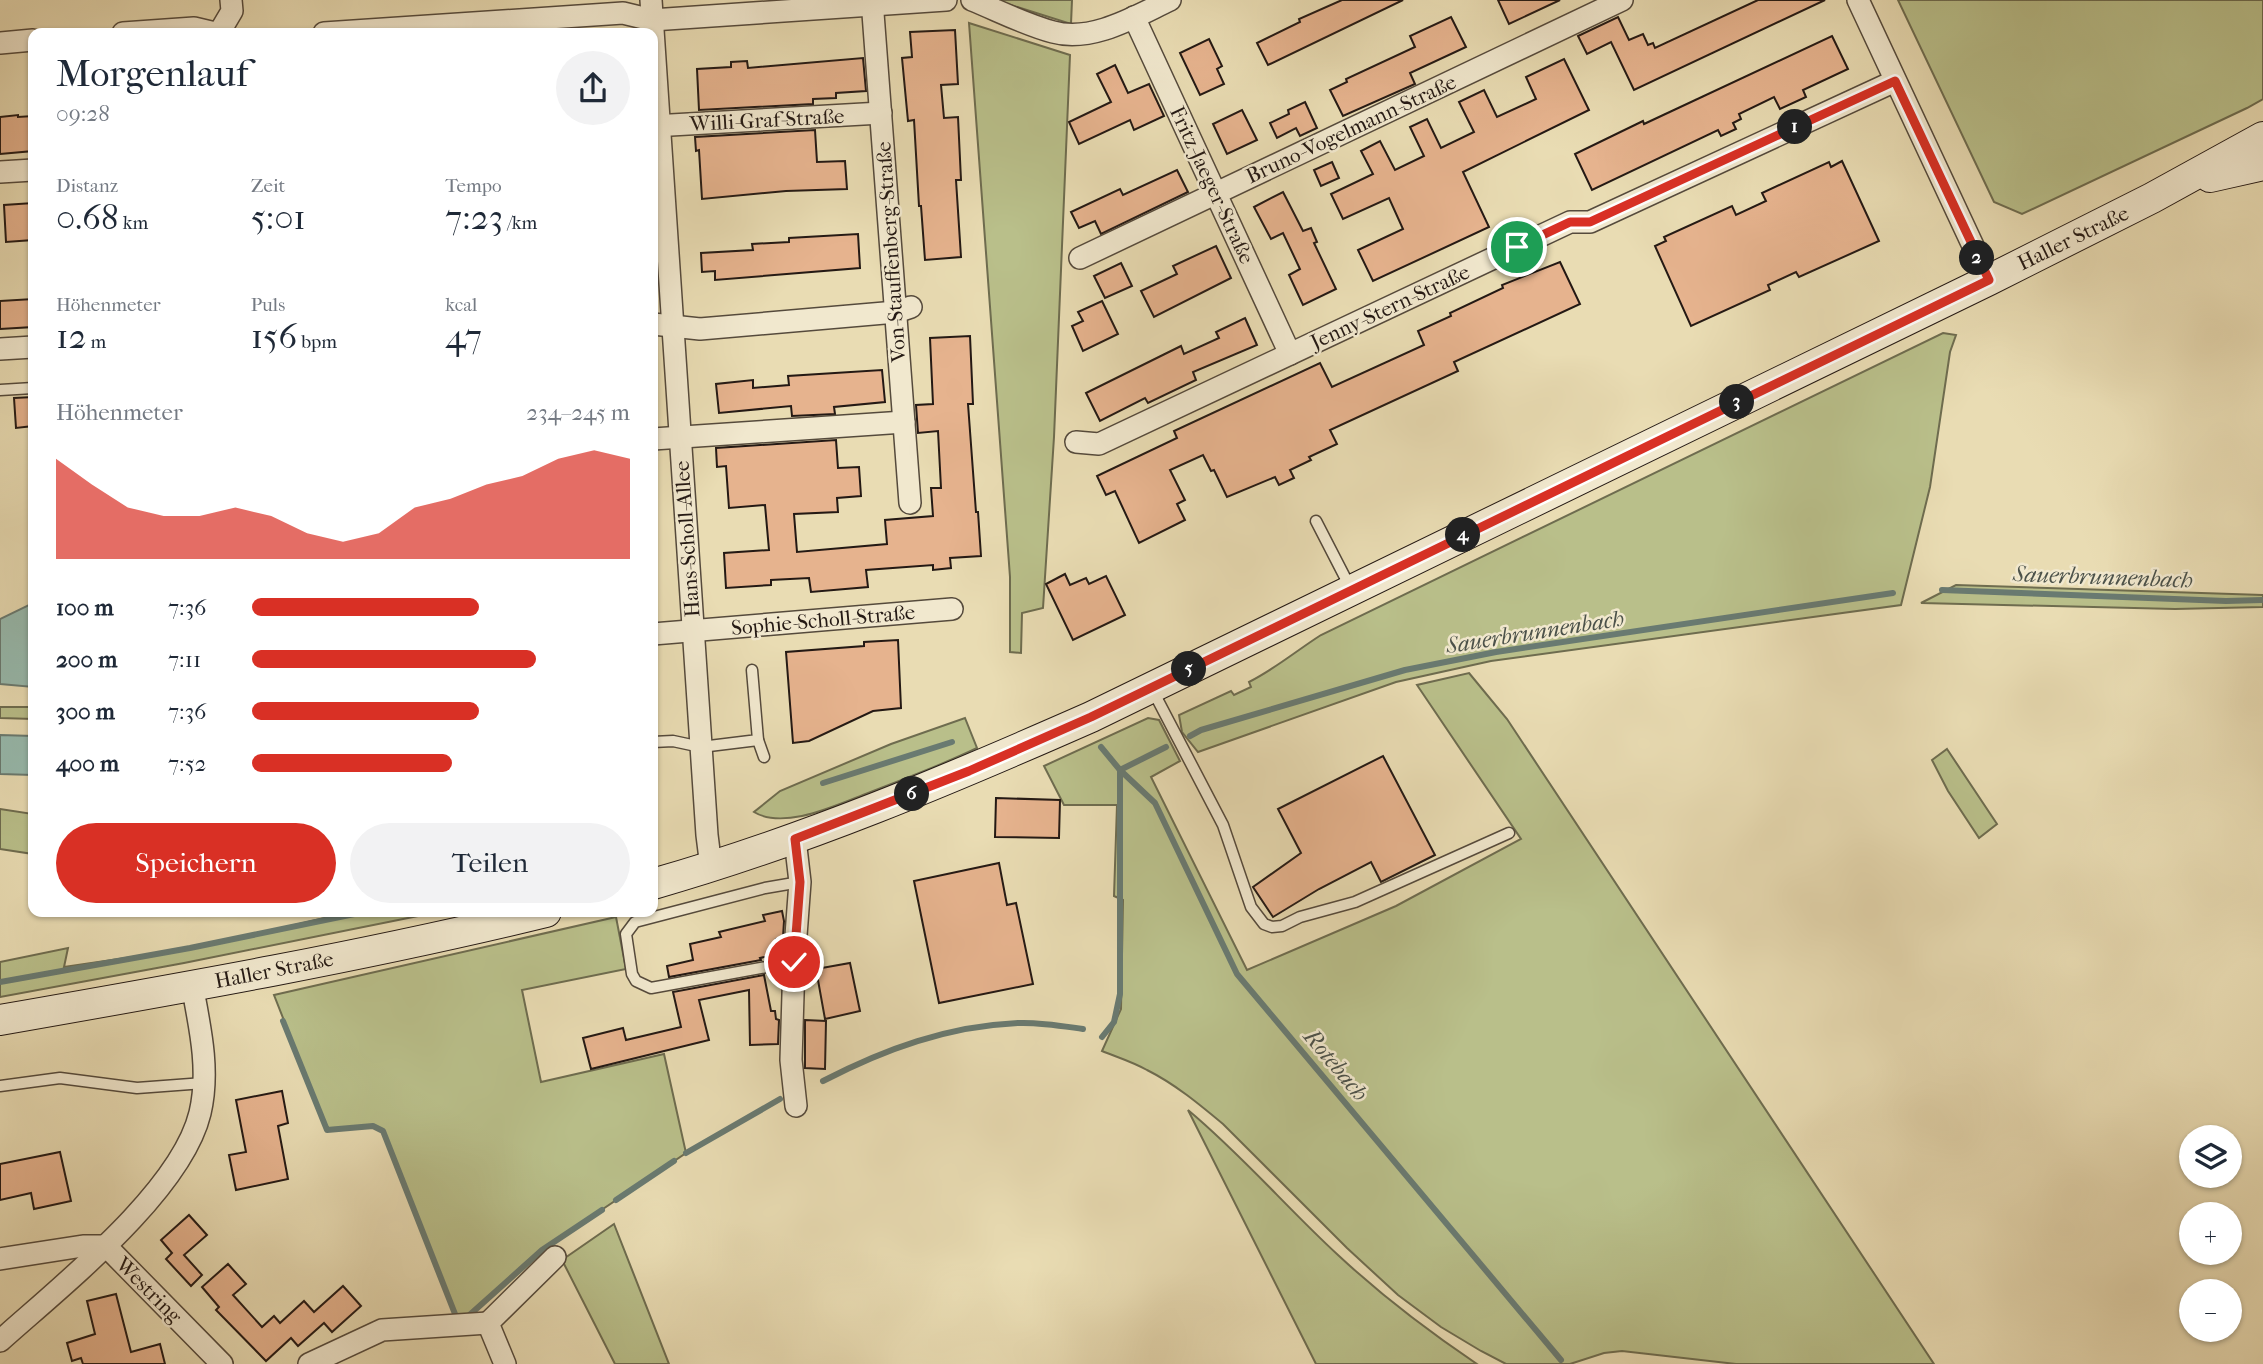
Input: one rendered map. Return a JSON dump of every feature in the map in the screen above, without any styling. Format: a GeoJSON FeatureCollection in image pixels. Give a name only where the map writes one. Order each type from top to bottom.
{"type":"FeatureCollection","features":[{"type":"Feature","properties":{"kind":"main road","name":"Haller Straße"},"geometry":{"type":"LineString","coordinates":[[658,883],[795,839],[969,771],[1151,687],[1989,280],[2152,198],[2263,137]]}},
{"type":"Feature","properties":{"kind":"main road","name":"Haller Straße"},"geometry":{"type":"LineString","coordinates":[[2152,198],[2263,152]]}},
{"type":"Feature","properties":{"kind":"main road"},"geometry":{"type":"LineString","coordinates":[[2203,178],[2263,165]]}},
{"type":"Feature","properties":{"kind":"main road","name":"Haller Straße"},"geometry":{"type":"LineString","coordinates":[[0,1020],[192,985],[526,917]]}},
{"type":"Feature","properties":{"kind":"street"},"geometry":{"type":"LineString","coordinates":[[220,28],[232,11],[231,0]]}},
{"type":"Feature","properties":{"kind":"street"},"geometry":{"type":"LineString","coordinates":[[430,28],[651,10],[946,0]]}},
{"type":"Feature","properties":{"kind":"street"},"geometry":{"type":"LineString","coordinates":[[972,0],[1055,33],[1089,34],[1170,0]]}},
{"type":"Feature","properties":{"kind":"street","name":"Bruno-Vogelmann-Straße"},"geometry":{"type":"LineString","coordinates":[[1080,258],[1622,0]]}},
{"type":"Feature","properties":{"kind":"street"},"geometry":{"type":"LineString","coordinates":[[1858,0],[1989,280]]}},
{"type":"Feature","properties":{"kind":"street","name":"Von-Stauffenberg-Straße"},"geometry":{"type":"LineString","coordinates":[[873,3],[881,113],[904,309],[904,422],[910,503]]}},
{"type":"Feature","properties":{"kind":"street","name":"Hans-Scholl-Allee"},"geometry":{"type":"LineString","coordinates":[[651,10],[652,28]]}},
{"type":"Feature","properties":{"kind":"street","name":"Fritz-Jaeger-Straße"},"geometry":{"type":"LineString","coordinates":[[1134,17],[1290,354]]}},
{"type":"Feature","properties":{"kind":"street"},"geometry":{"type":"LineString","coordinates":[[0,43],[28,40]]}},
{"type":"Feature","properties":{"kind":"street","name":"Jenny-Stern-Straße"},"geometry":{"type":"LineString","coordinates":[[1076,442],[1099,444],[1570,222],[1590,222],[1895,81]]}},
{"type":"Feature","properties":{"kind":"street","name":"Willi-Graf-Straße"},"geometry":{"type":"LineString","coordinates":[[658,126],[881,113]]}},
{"type":"Feature","properties":{"kind":"street"},"geometry":{"type":"LineString","coordinates":[[0,172],[28,170]]}},
{"type":"Feature","properties":{"kind":"street","name":"Hans-Scholl-Allee"},"geometry":{"type":"LineString","coordinates":[[658,183],[663,325],[680,437],[711,867]]}},
{"type":"Feature","properties":{"kind":"street"},"geometry":{"type":"LineString","coordinates":[[663,325],[700,329],[904,309]]}},
{"type":"Feature","properties":{"kind":"street"},"geometry":{"type":"LineString","coordinates":[[0,349],[28,347]]}},
{"type":"Feature","properties":{"kind":"street"},"geometry":{"type":"LineString","coordinates":[[658,439],[904,422]]}},
{"type":"Feature","properties":{"kind":"street","name":"Sophie-Scholl-Straße"},"geometry":{"type":"LineString","coordinates":[[658,634],[952,609]]}},
{"type":"Feature","properties":{"kind":"street"},"geometry":{"type":"LineString","coordinates":[[795,839],[800,882],[791,1060],[796,1106]]}},
{"type":"Feature","properties":{"kind":"street"},"geometry":{"type":"LineString","coordinates":[[0,1341],[106,1246],[166,1177],[190,1139],[200,1113],[204,1083],[202,1035],[192,985]]}},
{"type":"Feature","properties":{"kind":"street"},"geometry":{"type":"LineString","coordinates":[[0,1259],[83,1246],[106,1246]]}},
{"type":"Feature","properties":{"kind":"street","name":"Westring"},"geometry":{"type":"LineString","coordinates":[[106,1246],[222,1364]]}},
{"type":"Feature","properties":{"kind":"street"},"geometry":{"type":"LineString","coordinates":[[309,1364],[382,1331],[488,1323],[555,1257]]}},
{"type":"Feature","properties":{"kind":"street"},"geometry":{"type":"LineString","coordinates":[[488,1323],[505,1364]]}},
{"type":"Feature","properties":{"kind":"lane"},"geometry":{"type":"LineString","coordinates":[[0,390],[28,388]]}},
{"type":"Feature","properties":{"kind":"lane"},"geometry":{"type":"LineString","coordinates":[[1316,521],[1351,590]]}},
{"type":"Feature","properties":{"kind":"lane"},"geometry":{"type":"LineString","coordinates":[[751,670],[758,740],[764,757]]}},
{"type":"Feature","properties":{"kind":"lane"},"geometry":{"type":"LineString","coordinates":[[1151,687],[1223,825],[1247,898],[1264,924],[1282,926],[1300,917],[1356,902],[1509,833]]}},
{"type":"Feature","properties":{"kind":"lane"},"geometry":{"type":"LineString","coordinates":[[658,742],[673,741],[701,747],[758,740]]}},
{"type":"Feature","properties":{"kind":"lane"},"geometry":{"type":"LineString","coordinates":[[658,916],[765,888],[800,882]]}},
{"type":"Feature","properties":{"kind":"lane"},"geometry":{"type":"LineString","coordinates":[[654,917],[635,922],[626,934],[632,974],[636,981],[651,988],[794,962]]}},
{"type":"Feature","properties":{"kind":"lane"},"geometry":{"type":"LineString","coordinates":[[0,1086],[60,1077],[137,1088],[204,1083]]}},
{"type":"Feature","properties":{"kind":"green space"},"geometry":{"type":"Polygon","coordinates":[[[995,0],[1072,0],[1071,24],[995,0]]]}},
{"type":"Feature","properties":{"kind":"green space"},"geometry":{"type":"Polygon","coordinates":[[[1898,0],[2263,0],[2263,99],[2022,214],[1994,202],[1898,0]]]}},
{"type":"Feature","properties":{"kind":"green space"},"geometry":{"type":"Polygon","coordinates":[[[969,23],[1070,55],[1054,437],[1043,608],[1022,613],[1021,653],[1010,652],[1010,577],[969,23]]]}},
{"type":"Feature","properties":{"kind":"green space"},"geometry":{"type":"Polygon","coordinates":[[[1943,333],[1956,335],[1950,352],[1930,487],[1901,605],[1491,661],[1396,682],[1198,752],[1182,732],[1179,715],[1231,691],[1234,695],[1251,687],[1249,682],[1321,635],[1943,333]]]}},
{"type":"Feature","properties":{"kind":"green space"},"geometry":{"type":"Polygon","coordinates":[[[1956,585],[2263,595],[2263,607],[2175,609],[1921,603],[1956,585]]]}},
{"type":"Feature","properties":{"kind":"green space"},"geometry":{"type":"Polygon","coordinates":[[[1469,673],[1507,719],[1934,1364],[1736,1364],[1622,1351],[1604,1353],[1570,1364],[1506,1364],[1441,1327],[1398,1295],[1223,1124],[1196,1102],[1136,1064],[1102,1051],[1121,1009],[1123,900],[1114,896],[1117,805],[1064,805],[1044,766],[1148,718],[1159,720],[1180,761],[1151,777],[1247,970],[1396,906],[1521,839],[1417,685],[1469,673]]]}},
{"type":"Feature","properties":{"kind":"green space"},"geometry":{"type":"Polygon","coordinates":[[[0,707],[28,707],[28,719],[0,718],[0,707]]]}},
{"type":"Feature","properties":{"kind":"green space"},"geometry":{"type":"Polygon","coordinates":[[[965,718],[977,748],[963,755],[810,814],[777,818],[754,812],[780,791],[891,744],[965,718]]]}},
{"type":"Feature","properties":{"kind":"green space"},"geometry":{"type":"Polygon","coordinates":[[[1947,749],[1997,824],[1979,838],[1948,791],[1932,760],[1947,749]]]}},
{"type":"Feature","properties":{"kind":"green space"},"geometry":{"type":"Polygon","coordinates":[[[0,809],[28,813],[28,853],[0,849],[0,809]]]}},
{"type":"Feature","properties":{"kind":"green space"},"geometry":{"type":"Polygon","coordinates":[[[329,917],[413,917],[0,997],[0,962],[68,948],[64,967],[201,947],[329,917]]]}},
{"type":"Feature","properties":{"kind":"green space"},"geometry":{"type":"Polygon","coordinates":[[[616,917],[626,969],[522,990],[541,1082],[664,1054],[686,1153],[542,1250],[465,1319],[456,1316],[383,1131],[373,1126],[327,1130],[274,995],[616,917]]]}},
{"type":"Feature","properties":{"kind":"green space"},"geometry":{"type":"Polygon","coordinates":[[[1188,1110],[1355,1270],[1406,1313],[1477,1364],[1316,1364],[1188,1110]]]}},
{"type":"Feature","properties":{"kind":"green space"},"geometry":{"type":"Polygon","coordinates":[[[614,1224],[669,1364],[615,1364],[562,1260],[614,1224]]]}},
{"type":"Feature","properties":{"kind":"water"},"geometry":{"type":"Polygon","coordinates":[[[28,605],[28,687],[0,684],[0,619],[28,605]]]}},
{"type":"Feature","properties":{"kind":"water"},"geometry":{"type":"Polygon","coordinates":[[[0,735],[28,736],[28,775],[0,774],[0,735]]]}},
{"type":"Feature","properties":{"kind":"building"},"geometry":{"type":"Polygon","coordinates":[[[1342,0],[1403,0],[1268,65],[1257,43],[1300,22],[1299,19],[1342,0]]]}},
{"type":"Feature","properties":{"kind":"building"},"geometry":{"type":"Polygon","coordinates":[[[1498,0],[1560,0],[1509,24],[1498,0]]]}},
{"type":"Feature","properties":{"kind":"building"},"geometry":{"type":"Polygon","coordinates":[[[1758,0],[1825,0],[1634,90],[1611,42],[1587,54],[1578,36],[1618,17],[1629,40],[1643,34],[1648,45],[1653,43],[1655,48],[1758,0]]]}},
{"type":"Feature","properties":{"kind":"building"},"geometry":{"type":"Polygon","coordinates":[[[1451,17],[1466,47],[1410,73],[1415,84],[1343,116],[1330,90],[1347,82],[1346,79],[1415,47],[1410,36],[1451,17]]]}},
{"type":"Feature","properties":{"kind":"building"},"geometry":{"type":"Polygon","coordinates":[[[955,30],[958,84],[941,85],[944,118],[958,117],[961,180],[956,180],[961,257],[925,260],[914,120],[908,121],[902,58],[912,57],[910,32],[955,30]]]}},
{"type":"Feature","properties":{"kind":"building"},"geometry":{"type":"Polygon","coordinates":[[[1832,36],[1848,69],[1803,90],[1806,97],[1780,109],[1774,97],[1739,114],[1741,119],[1733,123],[1736,129],[1721,136],[1718,130],[1592,190],[1575,154],[1832,36]]]}},
{"type":"Feature","properties":{"kind":"building"},"geometry":{"type":"Polygon","coordinates":[[[1209,39],[1222,66],[1217,69],[1224,84],[1200,95],[1180,53],[1209,39]]]}},
{"type":"Feature","properties":{"kind":"building"},"geometry":{"type":"Polygon","coordinates":[[[863,58],[866,91],[836,93],[836,98],[813,99],[813,104],[699,110],[697,69],[731,67],[731,62],[747,61],[748,68],[863,58]]]}},
{"type":"Feature","properties":{"kind":"building"},"geometry":{"type":"Polygon","coordinates":[[[1564,59],[1589,110],[1463,172],[1489,227],[1373,281],[1358,250],[1403,229],[1389,198],[1343,219],[1331,194],[1373,174],[1361,151],[1380,141],[1395,170],[1424,156],[1410,127],[1427,119],[1441,148],[1474,132],[1459,102],[1484,90],[1497,117],[1536,99],[1526,77],[1564,59]]]}},
{"type":"Feature","properties":{"kind":"building"},"geometry":{"type":"Polygon","coordinates":[[[1115,65],[1128,93],[1149,84],[1164,116],[1134,130],[1130,120],[1079,144],[1069,122],[1111,102],[1097,74],[1115,65]]]}},
{"type":"Feature","properties":{"kind":"building"},"geometry":{"type":"Polygon","coordinates":[[[1305,102],[1317,128],[1300,136],[1296,128],[1277,138],[1270,123],[1305,102]]]}},
{"type":"Feature","properties":{"kind":"building"},"geometry":{"type":"Polygon","coordinates":[[[1242,110],[1257,140],[1227,154],[1213,124],[1242,110]]]}},
{"type":"Feature","properties":{"kind":"building"},"geometry":{"type":"Polygon","coordinates":[[[28,116],[28,151],[0,154],[0,117],[28,116]]]}},
{"type":"Feature","properties":{"kind":"building"},"geometry":{"type":"Polygon","coordinates":[[[815,130],[817,162],[845,161],[847,189],[786,191],[702,199],[699,150],[696,151],[695,137],[815,130]]]}},
{"type":"Feature","properties":{"kind":"building"},"geometry":{"type":"Polygon","coordinates":[[[1842,161],[1879,241],[1799,277],[1796,272],[1768,285],[1770,290],[1691,326],[1655,246],[1666,241],[1664,237],[1732,206],[1736,215],[1766,201],[1762,193],[1829,162],[1831,167],[1842,161]]]}},
{"type":"Feature","properties":{"kind":"building"},"geometry":{"type":"Polygon","coordinates":[[[1332,162],[1339,178],[1321,186],[1314,170],[1332,162]]]}},
{"type":"Feature","properties":{"kind":"building"},"geometry":{"type":"Polygon","coordinates":[[[1177,170],[1188,192],[1101,234],[1095,221],[1079,228],[1071,212],[1120,189],[1123,195],[1177,170]]]}},
{"type":"Feature","properties":{"kind":"building"},"geometry":{"type":"Polygon","coordinates":[[[1283,192],[1303,231],[1311,228],[1317,242],[1314,243],[1336,289],[1303,305],[1289,275],[1300,269],[1283,233],[1271,239],[1254,207],[1283,192]]]}},
{"type":"Feature","properties":{"kind":"building"},"geometry":{"type":"Polygon","coordinates":[[[28,203],[28,240],[6,242],[4,205],[28,203]]]}},
{"type":"Feature","properties":{"kind":"building"},"geometry":{"type":"Polygon","coordinates":[[[858,234],[860,268],[715,280],[715,271],[702,272],[701,253],[753,250],[752,244],[789,242],[789,238],[858,234]]]}},
{"type":"Feature","properties":{"kind":"building"},"geometry":{"type":"Polygon","coordinates":[[[1216,246],[1231,278],[1154,317],[1141,291],[1177,274],[1173,266],[1216,246]]]}},
{"type":"Feature","properties":{"kind":"building"},"geometry":{"type":"Polygon","coordinates":[[[1560,262],[1580,304],[1454,362],[1458,371],[1330,430],[1337,444],[1309,457],[1311,460],[1290,470],[1294,478],[1279,485],[1275,477],[1227,497],[1214,470],[1211,471],[1203,455],[1170,470],[1185,500],[1177,504],[1185,520],[1139,543],[1115,491],[1106,495],[1097,476],[1177,438],[1174,431],[1320,363],[1332,387],[1424,345],[1418,331],[1451,316],[1450,313],[1503,288],[1502,285],[1560,262]]]}},
{"type":"Feature","properties":{"kind":"building"},"geometry":{"type":"Polygon","coordinates":[[[1121,263],[1132,286],[1105,298],[1094,276],[1121,263]]]}},
{"type":"Feature","properties":{"kind":"building"},"geometry":{"type":"Polygon","coordinates":[[[28,299],[28,327],[0,329],[0,301],[28,299]]]}},
{"type":"Feature","properties":{"kind":"building"},"geometry":{"type":"Polygon","coordinates":[[[1102,301],[1118,334],[1083,351],[1072,326],[1083,321],[1078,312],[1102,301]]]}},
{"type":"Feature","properties":{"kind":"building"},"geometry":{"type":"Polygon","coordinates":[[[1245,318],[1257,345],[1193,372],[1196,380],[1148,403],[1145,398],[1100,421],[1086,393],[1181,346],[1184,354],[1219,338],[1216,332],[1245,318]]]}},
{"type":"Feature","properties":{"kind":"building"},"geometry":{"type":"Polygon","coordinates":[[[970,336],[973,404],[968,404],[981,556],[950,558],[951,568],[933,570],[933,565],[866,570],[868,587],[811,592],[809,578],[771,580],[771,585],[726,588],[724,553],[769,550],[765,505],[729,508],[726,466],[717,467],[716,448],[836,440],[838,468],[859,467],[861,496],[837,498],[838,512],[794,514],[797,552],[887,544],[885,520],[933,516],[931,488],[941,488],[938,431],[918,433],[916,405],[933,404],[930,338],[970,336]]]}},
{"type":"Feature","properties":{"kind":"building"},"geometry":{"type":"Polygon","coordinates":[[[882,370],[885,402],[834,407],[835,414],[792,416],[791,406],[719,413],[716,384],[753,380],[753,388],[789,385],[788,376],[882,370]]]}},
{"type":"Feature","properties":{"kind":"building"},"geometry":{"type":"Polygon","coordinates":[[[28,397],[28,427],[16,428],[14,398],[28,397]]]}},
{"type":"Feature","properties":{"kind":"building"},"geometry":{"type":"Polygon","coordinates":[[[1065,574],[1070,585],[1086,578],[1089,584],[1106,576],[1125,615],[1073,640],[1046,584],[1065,574]]]}},
{"type":"Feature","properties":{"kind":"building"},"geometry":{"type":"Polygon","coordinates":[[[898,640],[901,708],[873,711],[809,741],[793,743],[786,652],[864,646],[864,642],[898,640]]]}},
{"type":"Feature","properties":{"kind":"building"},"geometry":{"type":"Polygon","coordinates":[[[1383,756],[1435,855],[1381,882],[1371,862],[1273,917],[1253,887],[1301,853],[1278,809],[1383,756]]]}},
{"type":"Feature","properties":{"kind":"building"},"geometry":{"type":"Polygon","coordinates":[[[996,798],[1060,800],[1059,838],[995,837],[996,798]]]}},
{"type":"Feature","properties":{"kind":"building"},"geometry":{"type":"Polygon","coordinates":[[[999,863],[1007,905],[1016,903],[1033,984],[939,1003],[914,881],[999,863]]]}},
{"type":"Feature","properties":{"kind":"building"},"geometry":{"type":"Polygon","coordinates":[[[782,911],[783,937],[776,939],[777,944],[772,944],[774,955],[760,958],[761,960],[669,977],[667,966],[693,960],[690,944],[721,937],[719,932],[765,921],[763,915],[782,911]]]}},
{"type":"Feature","properties":{"kind":"building"},"geometry":{"type":"Polygon","coordinates":[[[850,963],[860,1011],[825,1019],[816,969],[850,963]]]}},
{"type":"Feature","properties":{"kind":"building"},"geometry":{"type":"Polygon","coordinates":[[[764,975],[771,1011],[775,1011],[776,1019],[779,1020],[778,1044],[750,1045],[749,990],[699,1000],[709,1040],[591,1069],[583,1038],[623,1028],[626,1040],[681,1027],[673,992],[764,975]]]}},
{"type":"Feature","properties":{"kind":"building"},"geometry":{"type":"Polygon","coordinates":[[[805,1020],[826,1021],[825,1069],[805,1068],[805,1020]]]}},
{"type":"Feature","properties":{"kind":"building"},"geometry":{"type":"Polygon","coordinates":[[[282,1091],[288,1123],[278,1126],[288,1179],[236,1190],[229,1155],[246,1152],[236,1100],[282,1091]]]}},
{"type":"Feature","properties":{"kind":"building"},"geometry":{"type":"Polygon","coordinates":[[[60,1152],[71,1201],[34,1209],[31,1193],[0,1200],[0,1164],[60,1152]]]}},
{"type":"Feature","properties":{"kind":"building"},"geometry":{"type":"Polygon","coordinates":[[[189,1215],[207,1235],[184,1255],[202,1275],[191,1286],[166,1259],[172,1253],[161,1240],[189,1215]]]}},
{"type":"Feature","properties":{"kind":"building"},"geometry":{"type":"Polygon","coordinates":[[[228,1264],[246,1284],[233,1295],[262,1327],[274,1316],[280,1323],[304,1301],[314,1312],[343,1286],[361,1306],[332,1332],[324,1323],[298,1346],[291,1338],[266,1361],[216,1310],[219,1307],[202,1287],[228,1264]]]}},
{"type":"Feature","properties":{"kind":"building"},"geometry":{"type":"Polygon","coordinates":[[[116,1294],[131,1352],[160,1344],[165,1364],[83,1364],[81,1358],[72,1361],[67,1343],[95,1334],[87,1301],[116,1294]]]}},
{"type":"Feature","properties":{"kind":"waterway","name":"Sauerbrunnenbach"},"geometry":{"type":"LineString","coordinates":[[1942,590],[2226,601],[2263,600]]}},
{"type":"Feature","properties":{"kind":"waterway","name":"Sauerbrunnenbach"},"geometry":{"type":"LineString","coordinates":[[1190,736],[1201,730],[1405,670],[1496,652],[1893,593]]}},
{"type":"Feature","properties":{"kind":"waterway","name":"Sauerbrunnenbach"},"geometry":{"type":"LineString","coordinates":[[823,783],[952,742]]}},
{"type":"Feature","properties":{"kind":"waterway","name":"Rotebach"},"geometry":{"type":"LineString","coordinates":[[1101,747],[1120,770],[1155,803],[1237,974],[1561,1360]]}},
{"type":"Feature","properties":{"kind":"waterway","name":"Sauerbrunnenbach"},"geometry":{"type":"LineString","coordinates":[[1120,770],[1166,747]]}},
{"type":"Feature","properties":{"kind":"waterway"},"geometry":{"type":"LineString","coordinates":[[1102,1037],[1114,1022],[1120,994],[1120,770]]}},
{"type":"Feature","properties":{"kind":"waterway","name":"Sauerbrunnenbach"},"geometry":{"type":"LineString","coordinates":[[0,982],[190,948],[340,917]]}},
{"type":"Feature","properties":{"kind":"waterway"},"geometry":{"type":"LineString","coordinates":[[283,1021],[327,1130],[373,1126],[383,1131],[457,1319],[465,1319],[542,1250],[602,1210]]}},
{"type":"Feature","properties":{"kind":"waterway"},"geometry":{"type":"LineString","coordinates":[[823,1081],[893,1049],[942,1034],[992,1025],[1026,1023],[1083,1029]]}},
{"type":"Feature","properties":{"kind":"waterway"},"geometry":{"type":"LineString","coordinates":[[686,1153],[780,1099]]}},
{"type":"Feature","properties":{"kind":"waterway"},"geometry":{"type":"LineString","coordinates":[[616,1200],[674,1161]]}},
{"type":"Feature","properties":{"kind":"route"},"geometry":{"type":"LineString","coordinates":[[794,962],[800,882],[795,839],[969,771],[1091,717],[1989,280],[1895,81],[1590,222],[1570,222],[1517,247]]}}]}
